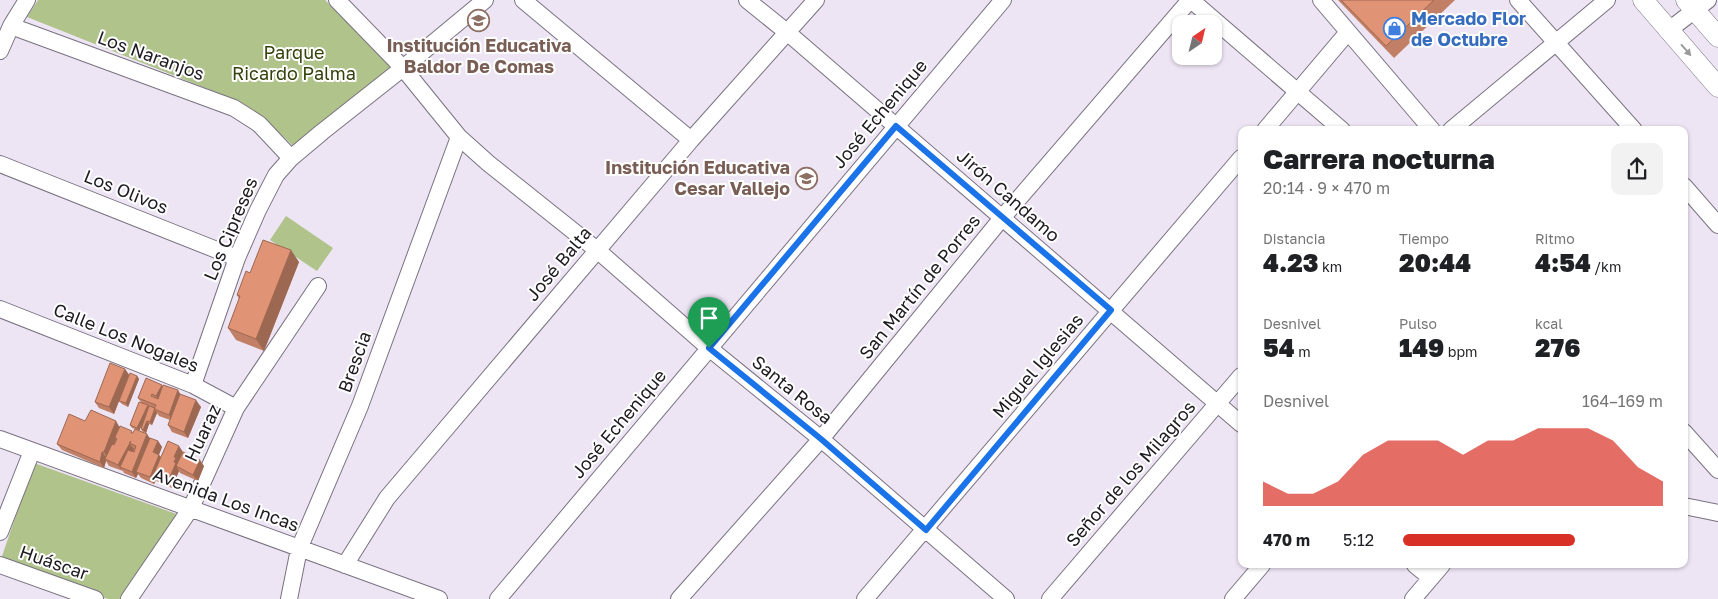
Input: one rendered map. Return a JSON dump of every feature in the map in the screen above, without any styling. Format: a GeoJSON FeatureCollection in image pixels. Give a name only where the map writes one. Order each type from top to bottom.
{"type":"FeatureCollection","features":[{"type":"Feature","properties":{"kind":"street"},"geometry":{"type":"LineString","coordinates":[[0,51],[11,26],[28,0]]}},
{"type":"Feature","properties":{"kind":"street","name":"Santa Rosa"},"geometry":{"type":"LineString","coordinates":[[337,0],[404,68],[459,137],[597,250],[709,348],[821,439],[1006,599]]}},
{"type":"Feature","properties":{"kind":"street","name":"Los Cipreses"},"geometry":{"type":"LineString","coordinates":[[193,385],[237,258],[276,175],[291,158],[404,68],[485,0]]}},
{"type":"Feature","properties":{"kind":"street"},"geometry":{"type":"LineString","coordinates":[[523,0],[691,140]]}},
{"type":"Feature","properties":{"kind":"street","name":"Jirón Candamo"},"geometry":{"type":"LineString","coordinates":[[747,0],[1111,310],[1238,421]]}},
{"type":"Feature","properties":{"kind":"street","name":"José Balta"},"geometry":{"type":"LineString","coordinates":[[345,565],[387,498],[691,140],[816,0]]}},
{"type":"Feature","properties":{"kind":"street","name":"José Echenique"},"geometry":{"type":"LineString","coordinates":[[498,599],[1003,0]]}},
{"type":"Feature","properties":{"kind":"street"},"geometry":{"type":"LineString","coordinates":[[1190,0],[1337,126]]}},
{"type":"Feature","properties":{"kind":"street","name":"San Martín de Porres"},"geometry":{"type":"LineString","coordinates":[[679,599],[821,439],[1002,218],[1190,0]]}},
{"type":"Feature","properties":{"kind":"street"},"geometry":{"type":"LineString","coordinates":[[1321,0],[1429,126]]}},
{"type":"Feature","properties":{"kind":"street"},"geometry":{"type":"LineString","coordinates":[[1518,0],[1630,126]]}},
{"type":"Feature","properties":{"kind":"street"},"geometry":{"type":"LineString","coordinates":[[1456,126],[1607,0]]}},
{"type":"Feature","properties":{"kind":"street"},"geometry":{"type":"LineString","coordinates":[[1642,0],[1718,87]]}},
{"type":"Feature","properties":{"kind":"street"},"geometry":{"type":"LineString","coordinates":[[1669,30],[1697,3],[1718,37]]}},
{"type":"Feature","properties":{"kind":"street","name":"Los Naranjos"},"geometry":{"type":"LineString","coordinates":[[11,26],[234,108],[259,124],[291,158]]}},
{"type":"Feature","properties":{"kind":"street"},"geometry":{"type":"LineString","coordinates":[[1268,126],[1348,32]]}},
{"type":"Feature","properties":{"kind":"street","name":"Brescia"},"geometry":{"type":"LineString","coordinates":[[289,599],[299,549],[360,406],[459,137]]}},
{"type":"Feature","properties":{"kind":"street","name":"Miguel Iglesias"},"geometry":{"type":"LineString","coordinates":[[865,599],[926,530],[1238,162]]}},
{"type":"Feature","properties":{"kind":"street","name":"Los Olivos"},"geometry":{"type":"LineString","coordinates":[[0,164],[237,258]]}},
{"type":"Feature","properties":{"kind":"street"},"geometry":{"type":"LineString","coordinates":[[1688,191],[1718,225]]}},
{"type":"Feature","properties":{"kind":"street","name":"Huaraz"},"geometry":{"type":"LineString","coordinates":[[129,599],[191,508],[236,408],[318,286]]}},
{"type":"Feature","properties":{"kind":"street","name":"Calle Los Nogales"},"geometry":{"type":"LineString","coordinates":[[0,309],[193,385],[236,408]]}},
{"type":"Feature","properties":{"kind":"street","name":"Señor de los Milagros"},"geometry":{"type":"LineString","coordinates":[[1050,599],[1238,380]]}},
{"type":"Feature","properties":{"kind":"street"},"geometry":{"type":"LineString","coordinates":[[1688,436],[1718,470]]}},
{"type":"Feature","properties":{"kind":"street","name":"Avenida Los Incas"},"geometry":{"type":"LineString","coordinates":[[0,439],[439,599]]}},
{"type":"Feature","properties":{"kind":"street"},"geometry":{"type":"LineString","coordinates":[[0,532],[32,450]]}},
{"type":"Feature","properties":{"kind":"street"},"geometry":{"type":"LineString","coordinates":[[1688,507],[1718,512]]}},
{"type":"Feature","properties":{"kind":"street","name":"Huáscar"},"geometry":{"type":"LineString","coordinates":[[0,565],[95,599]]}},
{"type":"Feature","properties":{"kind":"street"},"geometry":{"type":"LineString","coordinates":[[1233,599],[1259,568]]}},
{"type":"Feature","properties":{"kind":"street"},"geometry":{"type":"LineString","coordinates":[[1419,568],[1431,578]]}},
{"type":"Feature","properties":{"kind":"street"},"geometry":{"type":"LineString","coordinates":[[1413,599],[1439,568]]}},
{"type":"Feature","properties":{"kind":"green space","name":"Parque Ricardo Palma"},"geometry":{"type":"Polygon","coordinates":[[[38,0],[325,0],[393,65],[293,146],[287,139],[238,101],[27,17],[38,0]]]}},
{"type":"Feature","properties":{"kind":"green space"},"geometry":{"type":"Polygon","coordinates":[[[286,216],[333,248],[317,271],[270,240],[286,216]]]}},
{"type":"Feature","properties":{"kind":"green space"},"geometry":{"type":"Polygon","coordinates":[[[34,463],[182,516],[127,599],[108,599],[0,562],[34,463]]]}},
{"type":"Feature","properties":{"kind":"building","name":"Mercado Flor de Octubre"},"geometry":{"type":"Polygon","coordinates":[[[1341,0],[1434,0],[1386,46],[1341,0]]]}},
{"type":"Feature","properties":{"kind":"building"},"geometry":{"type":"Polygon","coordinates":[[[263,240],[291,250],[256,339],[228,328],[240,296],[237,295],[246,271],[250,273],[263,240]]]}},
{"type":"Feature","properties":{"kind":"building"},"geometry":{"type":"Polygon","coordinates":[[[110,363],[125,369],[109,407],[95,402],[110,363]]]}},
{"type":"Feature","properties":{"kind":"building"},"geometry":{"type":"Polygon","coordinates":[[[130,373],[137,376],[126,403],[119,401],[130,373]]]}},
{"type":"Feature","properties":{"kind":"building"},"geometry":{"type":"Polygon","coordinates":[[[146,378],[162,385],[156,396],[152,394],[151,396],[158,399],[163,385],[178,390],[169,415],[154,409],[156,405],[138,398],[146,378]]]}},
{"type":"Feature","properties":{"kind":"building"},"geometry":{"type":"Polygon","coordinates":[[[180,394],[196,400],[184,432],[168,425],[180,394]]]}},
{"type":"Feature","properties":{"kind":"building"},"geometry":{"type":"Polygon","coordinates":[[[139,402],[148,405],[137,428],[130,425],[139,402]]]}},
{"type":"Feature","properties":{"kind":"building"},"geometry":{"type":"Polygon","coordinates":[[[149,406],[155,408],[150,422],[147,421],[143,430],[141,429],[149,406]]]}},
{"type":"Feature","properties":{"kind":"building"},"geometry":{"type":"Polygon","coordinates":[[[91,410],[116,421],[104,452],[102,452],[100,462],[57,444],[69,414],[85,421],[91,410]]]}},
{"type":"Feature","properties":{"kind":"building"},"geometry":{"type":"Polygon","coordinates":[[[120,426],[132,431],[131,433],[135,429],[147,434],[132,472],[120,467],[128,450],[134,452],[136,446],[130,443],[118,465],[105,459],[112,444],[114,445],[117,439],[115,437],[120,426]]]}},
{"type":"Feature","properties":{"kind":"building"},"geometry":{"type":"Polygon","coordinates":[[[150,438],[158,441],[153,452],[159,455],[150,477],[136,472],[150,438]]]}},
{"type":"Feature","properties":{"kind":"building"},"geometry":{"type":"Polygon","coordinates":[[[168,441],[179,446],[174,457],[176,458],[174,462],[176,463],[168,481],[153,475],[168,441]]]}},
{"type":"Feature","properties":{"kind":"building"},"geometry":{"type":"Polygon","coordinates":[[[183,452],[200,460],[193,475],[176,466],[183,452]]]}},
{"type":"Feature","properties":{"kind":"place","name":"Institución Educativa Baldor De Comas"},"geometry":{"type":"Point","coordinates":[479,21]}},
{"type":"Feature","properties":{"kind":"place","name":"Mercado Flor de Octubre"},"geometry":{"type":"Point","coordinates":[1395,29]}},
{"type":"Feature","properties":{"kind":"place","name":"Institución Educativa Cesar Vallejo"},"geometry":{"type":"Point","coordinates":[806,178]}},
{"type":"Feature","properties":{"kind":"route"},"geometry":{"type":"LineString","coordinates":[[896,126],[1111,310],[926,530],[821,439],[709,348],[896,126]]}}]}
